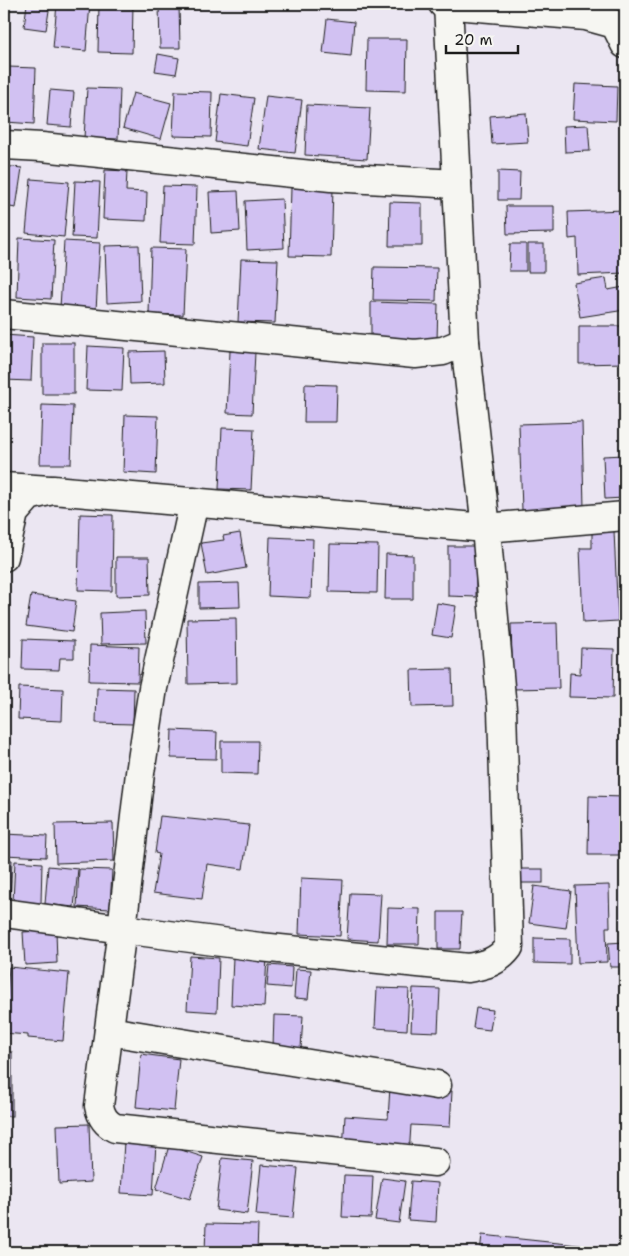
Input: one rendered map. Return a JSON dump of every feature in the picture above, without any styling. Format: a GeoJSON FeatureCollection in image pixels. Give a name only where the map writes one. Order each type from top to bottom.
{"type":"FeatureCollection","features":[{"type":"Feature","properties":{"kind":"street"},"geometry":{"type":"LineString","coordinates":[[443,4],[586,16],[615,24],[625,44]]}},
{"type":"Feature","properties":{"kind":"street"},"geometry":{"type":"LineString","coordinates":[[4,914],[260,947],[468,968],[487,965],[502,956],[509,947],[502,709],[486,528],[465,342],[448,4]]}},
{"type":"Feature","properties":{"kind":"street"},"geometry":{"type":"LineString","coordinates":[[4,146],[42,147],[331,177],[457,184]]}},
{"type":"Feature","properties":{"kind":"street"},"geometry":{"type":"LineString","coordinates":[[4,314],[415,354],[443,351],[465,342]]}},
{"type":"Feature","properties":{"kind":"street"},"geometry":{"type":"LineString","coordinates":[[4,486],[486,528],[625,516]]}},
{"type":"Feature","properties":{"kind":"street"},"geometry":{"type":"LineString","coordinates":[[4,558],[14,513],[29,496],[53,490]]}},
{"type":"Feature","properties":{"kind":"street"},"geometry":{"type":"LineString","coordinates":[[194,502],[153,688],[140,773],[99,1106],[104,1120],[108,1125],[115,1128],[435,1162]]}},
{"type":"Feature","properties":{"kind":"street"},"geometry":{"type":"LineString","coordinates":[[109,1031],[437,1085]]}},
{"type":"Feature","properties":{"kind":"building"},"geometry":{"type":"Polygon","coordinates":[[[27,4],[50,4],[46,30],[24,27],[27,4]]]}},
{"type":"Feature","properties":{"kind":"building"},"geometry":{"type":"Polygon","coordinates":[[[57,4],[90,4],[86,51],[53,48],[57,4]]]}},
{"type":"Feature","properties":{"kind":"building"},"geometry":{"type":"Polygon","coordinates":[[[99,4],[133,4],[132,53],[98,52],[99,4]]]}},
{"type":"Feature","properties":{"kind":"building"},"geometry":{"type":"Polygon","coordinates":[[[159,5],[179,5],[180,48],[160,48],[159,5]]]}},
{"type":"Feature","properties":{"kind":"building"},"geometry":{"type":"Polygon","coordinates":[[[327,19],[354,22],[351,56],[323,53],[327,19]]]}},
{"type":"Feature","properties":{"kind":"building"},"geometry":{"type":"Polygon","coordinates":[[[367,39],[407,39],[406,91],[366,90],[367,39]]]}},
{"type":"Feature","properties":{"kind":"building"},"geometry":{"type":"Polygon","coordinates":[[[158,54],[179,58],[176,74],[155,71],[158,54]]]}},
{"type":"Feature","properties":{"kind":"building"},"geometry":{"type":"Polygon","coordinates":[[[8,67],[36,68],[34,124],[6,122],[8,67]]]}},
{"type":"Feature","properties":{"kind":"building"},"geometry":{"type":"Polygon","coordinates":[[[575,84],[617,86],[616,121],[573,119],[575,84]]]}},
{"type":"Feature","properties":{"kind":"building"},"geometry":{"type":"Polygon","coordinates":[[[87,88],[120,89],[118,139],[84,138],[87,88]]]}},
{"type":"Feature","properties":{"kind":"building"},"geometry":{"type":"Polygon","coordinates":[[[50,90],[74,92],[71,127],[47,125],[50,90]]]}},
{"type":"Feature","properties":{"kind":"building"},"geometry":{"type":"Polygon","coordinates":[[[175,91],[212,92],[211,137],[173,136],[175,91]]]}},
{"type":"Feature","properties":{"kind":"building"},"geometry":{"type":"Polygon","coordinates":[[[133,93],[171,103],[161,139],[123,128],[133,93]]]}},
{"type":"Feature","properties":{"kind":"building"},"geometry":{"type":"Polygon","coordinates":[[[221,94],[254,98],[247,146],[215,142],[221,94]]]}},
{"type":"Feature","properties":{"kind":"building"},"geometry":{"type":"Polygon","coordinates":[[[266,96],[302,100],[295,153],[259,149],[266,96]]]}},
{"type":"Feature","properties":{"kind":"building"},"geometry":{"type":"Polygon","coordinates":[[[307,105],[370,108],[367,159],[305,155],[307,105]]]}},
{"type":"Feature","properties":{"kind":"building"},"geometry":{"type":"Polygon","coordinates":[[[526,113],[528,142],[492,144],[490,116],[526,113]]]}},
{"type":"Feature","properties":{"kind":"building"},"geometry":{"type":"Polygon","coordinates":[[[588,125],[590,151],[565,152],[564,126],[588,125]]]}},
{"type":"Feature","properties":{"kind":"building"},"geometry":{"type":"Polygon","coordinates":[[[4,166],[22,168],[16,208],[4,206],[4,166]]]}},
{"type":"Feature","properties":{"kind":"building"},"geometry":{"type":"Polygon","coordinates":[[[105,170],[127,171],[126,191],[147,192],[146,221],[103,219],[105,170]]]}},
{"type":"Feature","properties":{"kind":"building"},"geometry":{"type":"Polygon","coordinates":[[[498,171],[520,172],[519,200],[498,200],[498,171]]]}},
{"type":"Feature","properties":{"kind":"building"},"geometry":{"type":"Polygon","coordinates":[[[31,179],[69,182],[64,237],[26,233],[31,179]]]}},
{"type":"Feature","properties":{"kind":"building"},"geometry":{"type":"Polygon","coordinates":[[[75,181],[100,182],[97,238],[72,237],[75,181]]]}},
{"type":"Feature","properties":{"kind":"building"},"geometry":{"type":"Polygon","coordinates":[[[163,186],[197,187],[195,244],[160,243],[163,186]]]}},
{"type":"Feature","properties":{"kind":"building"},"geometry":{"type":"Polygon","coordinates":[[[291,188],[333,189],[331,257],[289,256],[291,188]]]}},
{"type":"Feature","properties":{"kind":"building"},"geometry":{"type":"Polygon","coordinates":[[[238,191],[240,231],[211,233],[209,192],[238,191]]]}},
{"type":"Feature","properties":{"kind":"building"},"geometry":{"type":"Polygon","coordinates":[[[282,199],[284,248],[247,250],[245,201],[282,199]]]}},
{"type":"Feature","properties":{"kind":"building"},"geometry":{"type":"Polygon","coordinates":[[[390,202],[422,203],[422,246],[389,246],[390,202]]]}},
{"type":"Feature","properties":{"kind":"building"},"geometry":{"type":"Polygon","coordinates":[[[506,206],[554,206],[554,233],[507,234],[506,206]]]}},
{"type":"Feature","properties":{"kind":"building"},"geometry":{"type":"Polygon","coordinates":[[[625,210],[625,273],[578,275],[577,238],[569,239],[568,212],[625,210]]]}},
{"type":"Feature","properties":{"kind":"building"},"geometry":{"type":"Polygon","coordinates":[[[19,238],[54,240],[51,299],[17,297],[19,238]]]}},
{"type":"Feature","properties":{"kind":"building"},"geometry":{"type":"Polygon","coordinates":[[[64,241],[100,243],[96,310],[60,308],[64,241]]]}},
{"type":"Feature","properties":{"kind":"building"},"geometry":{"type":"Polygon","coordinates":[[[510,244],[526,244],[526,271],[509,271],[510,244]]]}},
{"type":"Feature","properties":{"kind":"building"},"geometry":{"type":"Polygon","coordinates":[[[528,244],[544,244],[544,272],[528,272],[528,244]]]}},
{"type":"Feature","properties":{"kind":"building"},"geometry":{"type":"Polygon","coordinates":[[[139,245],[141,301],[107,303],[105,246],[139,245]]]}},
{"type":"Feature","properties":{"kind":"building"},"geometry":{"type":"Polygon","coordinates":[[[151,248],[186,249],[183,315],[149,314],[151,248]]]}},
{"type":"Feature","properties":{"kind":"building"},"geometry":{"type":"Polygon","coordinates":[[[241,259],[278,260],[275,323],[238,322],[241,259]]]}},
{"type":"Feature","properties":{"kind":"building"},"geometry":{"type":"Polygon","coordinates":[[[374,267],[437,268],[436,301],[373,300],[374,267]]]}},
{"type":"Feature","properties":{"kind":"building"},"geometry":{"type":"Polygon","coordinates":[[[606,278],[608,290],[624,287],[625,310],[580,317],[574,283],[606,278]]]}},
{"type":"Feature","properties":{"kind":"building"},"geometry":{"type":"Polygon","coordinates":[[[371,302],[438,304],[437,340],[371,338],[371,302]]]}},
{"type":"Feature","properties":{"kind":"building"},"geometry":{"type":"Polygon","coordinates":[[[579,326],[625,326],[625,363],[579,364],[579,326]]]}},
{"type":"Feature","properties":{"kind":"building"},"geometry":{"type":"Polygon","coordinates":[[[4,335],[33,337],[31,381],[4,380],[4,335]]]}},
{"type":"Feature","properties":{"kind":"building"},"geometry":{"type":"Polygon","coordinates":[[[42,343],[74,343],[74,394],[42,394],[42,343]]]}},
{"type":"Feature","properties":{"kind":"building"},"geometry":{"type":"Polygon","coordinates":[[[88,346],[124,348],[122,391],[86,390],[88,346]]]}},
{"type":"Feature","properties":{"kind":"building"},"geometry":{"type":"Polygon","coordinates":[[[164,351],[165,383],[130,384],[129,352],[164,351]]]}},
{"type":"Feature","properties":{"kind":"building"},"geometry":{"type":"Polygon","coordinates":[[[230,351],[255,352],[252,414],[227,413],[230,351]]]}},
{"type":"Feature","properties":{"kind":"building"},"geometry":{"type":"Polygon","coordinates":[[[305,384],[337,385],[336,422],[304,422],[305,384]]]}},
{"type":"Feature","properties":{"kind":"building"},"geometry":{"type":"Polygon","coordinates":[[[42,405],[73,406],[71,464],[40,464],[42,405]]]}},
{"type":"Feature","properties":{"kind":"building"},"geometry":{"type":"Polygon","coordinates":[[[125,415],[158,416],[156,474],[123,472],[125,415]]]}},
{"type":"Feature","properties":{"kind":"building"},"geometry":{"type":"Polygon","coordinates":[[[582,422],[584,508],[522,510],[519,424],[582,422]]]}},
{"type":"Feature","properties":{"kind":"building"},"geometry":{"type":"Polygon","coordinates":[[[222,428],[254,429],[251,490],[219,489],[222,428]]]}},
{"type":"Feature","properties":{"kind":"building"},"geometry":{"type":"Polygon","coordinates":[[[625,455],[624,498],[605,499],[603,456],[625,455]]]}},
{"type":"Feature","properties":{"kind":"building"},"geometry":{"type":"Polygon","coordinates":[[[80,514],[113,515],[112,591],[78,590],[80,514]]]}},
{"type":"Feature","properties":{"kind":"building"},"geometry":{"type":"Polygon","coordinates":[[[614,531],[618,621],[583,623],[580,548],[592,548],[592,532],[614,531]]]}},
{"type":"Feature","properties":{"kind":"building"},"geometry":{"type":"Polygon","coordinates":[[[240,533],[246,568],[207,575],[201,543],[224,540],[223,536],[240,533]]]}},
{"type":"Feature","properties":{"kind":"building"},"geometry":{"type":"Polygon","coordinates":[[[622,535],[625,535],[625,560],[622,560],[622,535]]]}},
{"type":"Feature","properties":{"kind":"building"},"geometry":{"type":"Polygon","coordinates":[[[270,537],[313,539],[311,598],[268,596],[270,537]]]}},
{"type":"Feature","properties":{"kind":"building"},"geometry":{"type":"Polygon","coordinates":[[[330,544],[378,545],[377,593],[329,592],[330,544]]]}},
{"type":"Feature","properties":{"kind":"building"},"geometry":{"type":"Polygon","coordinates":[[[448,546],[476,546],[476,597],[448,596],[448,546]]]}},
{"type":"Feature","properties":{"kind":"building"},"geometry":{"type":"Polygon","coordinates":[[[386,554],[413,555],[413,599],[385,599],[386,554]]]}},
{"type":"Feature","properties":{"kind":"building"},"geometry":{"type":"Polygon","coordinates":[[[116,557],[149,557],[150,595],[116,596],[116,557]]]}},
{"type":"Feature","properties":{"kind":"building"},"geometry":{"type":"Polygon","coordinates":[[[625,563],[625,590],[624,590],[625,563]]]}},
{"type":"Feature","properties":{"kind":"building"},"geometry":{"type":"Polygon","coordinates":[[[239,583],[240,607],[199,608],[199,584],[239,583]]]}},
{"type":"Feature","properties":{"kind":"building"},"geometry":{"type":"Polygon","coordinates":[[[31,595],[76,601],[72,632],[26,626],[31,595]]]}},
{"type":"Feature","properties":{"kind":"building"},"geometry":{"type":"Polygon","coordinates":[[[437,603],[456,606],[451,638],[432,635],[437,603]]]}},
{"type":"Feature","properties":{"kind":"building"},"geometry":{"type":"Polygon","coordinates":[[[145,611],[146,643],[101,644],[100,613],[145,611]]]}},
{"type":"Feature","properties":{"kind":"building"},"geometry":{"type":"Polygon","coordinates":[[[236,618],[237,683],[188,684],[187,619],[236,618]]]}},
{"type":"Feature","properties":{"kind":"building"},"geometry":{"type":"Polygon","coordinates":[[[557,623],[559,688],[513,689],[511,624],[557,623]]]}},
{"type":"Feature","properties":{"kind":"building"},"geometry":{"type":"Polygon","coordinates":[[[23,639],[74,641],[74,658],[60,658],[59,670],[22,669],[23,639]]]}},
{"type":"Feature","properties":{"kind":"building"},"geometry":{"type":"Polygon","coordinates":[[[90,645],[139,647],[138,682],[89,681],[90,645]]]}},
{"type":"Feature","properties":{"kind":"building"},"geometry":{"type":"Polygon","coordinates":[[[581,648],[614,649],[613,698],[569,697],[570,673],[580,674],[581,648]]]}},
{"type":"Feature","properties":{"kind":"building"},"geometry":{"type":"Polygon","coordinates":[[[625,654],[625,696],[620,695],[625,654]]]}},
{"type":"Feature","properties":{"kind":"building"},"geometry":{"type":"Polygon","coordinates":[[[452,669],[453,706],[412,707],[411,670],[452,669]]]}},
{"type":"Feature","properties":{"kind":"building"},"geometry":{"type":"Polygon","coordinates":[[[19,687],[63,689],[62,721],[18,719],[19,687]]]}},
{"type":"Feature","properties":{"kind":"building"},"geometry":{"type":"Polygon","coordinates":[[[97,688],[134,689],[133,724],[96,723],[97,688]]]}},
{"type":"Feature","properties":{"kind":"building"},"geometry":{"type":"Polygon","coordinates":[[[172,730],[217,732],[216,759],[171,758],[172,730]]]}},
{"type":"Feature","properties":{"kind":"building"},"geometry":{"type":"Polygon","coordinates":[[[221,741],[258,741],[257,774],[221,773],[221,741]]]}},
{"type":"Feature","properties":{"kind":"building"},"geometry":{"type":"Polygon","coordinates":[[[589,796],[625,797],[625,855],[588,855],[589,796]]]}},
{"type":"Feature","properties":{"kind":"building"},"geometry":{"type":"Polygon","coordinates":[[[160,816],[249,825],[243,869],[207,864],[202,899],[153,893],[159,854],[155,853],[160,816]]]}},
{"type":"Feature","properties":{"kind":"building"},"geometry":{"type":"Polygon","coordinates":[[[113,823],[114,861],[56,863],[55,824],[113,823]]]}},
{"type":"Feature","properties":{"kind":"building"},"geometry":{"type":"Polygon","coordinates":[[[4,834],[47,836],[46,857],[4,855],[4,834]]]}},
{"type":"Feature","properties":{"kind":"building"},"geometry":{"type":"Polygon","coordinates":[[[4,860],[12,860],[10,901],[4,901],[4,860]]]}},
{"type":"Feature","properties":{"kind":"building"},"geometry":{"type":"Polygon","coordinates":[[[15,861],[42,863],[41,903],[13,902],[15,861]]]}},
{"type":"Feature","properties":{"kind":"building"},"geometry":{"type":"Polygon","coordinates":[[[48,866],[78,869],[74,907],[45,904],[48,866]]]}},
{"type":"Feature","properties":{"kind":"building"},"geometry":{"type":"Polygon","coordinates":[[[79,869],[112,870],[110,909],[77,907],[79,869]]]}},
{"type":"Feature","properties":{"kind":"building"},"geometry":{"type":"Polygon","coordinates":[[[520,869],[543,869],[543,883],[520,883],[520,869]]]}},
{"type":"Feature","properties":{"kind":"building"},"geometry":{"type":"Polygon","coordinates":[[[301,878],[343,880],[340,936],[299,934],[301,878]]]}},
{"type":"Feature","properties":{"kind":"building"},"geometry":{"type":"Polygon","coordinates":[[[609,885],[610,927],[606,927],[607,962],[578,963],[575,886],[609,885]]]}},
{"type":"Feature","properties":{"kind":"building"},"geometry":{"type":"Polygon","coordinates":[[[534,886],[571,891],[566,928],[529,923],[534,886]]]}},
{"type":"Feature","properties":{"kind":"building"},"geometry":{"type":"Polygon","coordinates":[[[625,890],[625,935],[623,935],[625,890]]]}},
{"type":"Feature","properties":{"kind":"building"},"geometry":{"type":"Polygon","coordinates":[[[350,893],[381,894],[378,941],[347,939],[350,893]]]}},
{"type":"Feature","properties":{"kind":"building"},"geometry":{"type":"Polygon","coordinates":[[[388,908],[420,909],[419,944],[387,944],[388,908]]]}},
{"type":"Feature","properties":{"kind":"building"},"geometry":{"type":"Polygon","coordinates":[[[438,912],[462,912],[460,949],[438,949],[438,912]]]}},
{"type":"Feature","properties":{"kind":"building"},"geometry":{"type":"Polygon","coordinates":[[[56,930],[57,963],[25,965],[23,932],[56,930]]]}},
{"type":"Feature","properties":{"kind":"building"},"geometry":{"type":"Polygon","coordinates":[[[534,938],[570,939],[570,964],[534,963],[534,938]]]}},
{"type":"Feature","properties":{"kind":"building"},"geometry":{"type":"Polygon","coordinates":[[[625,942],[625,967],[610,967],[608,943],[625,942]]]}},
{"type":"Feature","properties":{"kind":"building"},"geometry":{"type":"Polygon","coordinates":[[[190,956],[219,958],[217,1012],[187,1010],[190,956]]]}},
{"type":"Feature","properties":{"kind":"building"},"geometry":{"type":"Polygon","coordinates":[[[233,957],[267,958],[264,1007],[231,1005],[233,957]]]}},
{"type":"Feature","properties":{"kind":"building"},"geometry":{"type":"Polygon","coordinates":[[[269,965],[292,967],[291,988],[267,986],[269,965]]]}},
{"type":"Feature","properties":{"kind":"building"},"geometry":{"type":"Polygon","coordinates":[[[9,967],[69,973],[63,1041],[28,1038],[28,1035],[4,1033],[9,967]]]}},
{"type":"Feature","properties":{"kind":"building"},"geometry":{"type":"Polygon","coordinates":[[[296,969],[311,970],[308,999],[294,998],[296,969]]]}},
{"type":"Feature","properties":{"kind":"building"},"geometry":{"type":"Polygon","coordinates":[[[377,988],[409,989],[407,1030],[375,1028],[377,988]]]}},
{"type":"Feature","properties":{"kind":"building"},"geometry":{"type":"Polygon","coordinates":[[[413,988],[440,989],[438,1032],[411,1031],[413,988]]]}},
{"type":"Feature","properties":{"kind":"building"},"geometry":{"type":"Polygon","coordinates":[[[476,1008],[493,1010],[490,1030],[473,1028],[476,1008]]]}},
{"type":"Feature","properties":{"kind":"building"},"geometry":{"type":"Polygon","coordinates":[[[274,1015],[303,1016],[301,1049],[273,1047],[274,1015]]]}},
{"type":"Feature","properties":{"kind":"building"},"geometry":{"type":"Polygon","coordinates":[[[4,1052],[12,1052],[12,1116],[4,1116],[4,1052]]]}},
{"type":"Feature","properties":{"kind":"building"},"geometry":{"type":"Polygon","coordinates":[[[141,1054],[179,1059],[174,1111],[136,1107],[141,1054]]]}},
{"type":"Feature","properties":{"kind":"building"},"geometry":{"type":"Polygon","coordinates":[[[390,1087],[452,1091],[450,1127],[411,1125],[409,1155],[343,1151],[345,1116],[388,1119],[390,1087]]]}},
{"type":"Feature","properties":{"kind":"building"},"geometry":{"type":"Polygon","coordinates":[[[89,1124],[91,1182],[59,1184],[57,1125],[89,1124]]]}},
{"type":"Feature","properties":{"kind":"building"},"geometry":{"type":"Polygon","coordinates":[[[124,1141],[156,1143],[153,1195],[121,1193],[124,1141]]]}},
{"type":"Feature","properties":{"kind":"building"},"geometry":{"type":"Polygon","coordinates":[[[169,1146],[203,1157],[190,1199],[156,1189],[169,1146]]]}},
{"type":"Feature","properties":{"kind":"building"},"geometry":{"type":"Polygon","coordinates":[[[222,1158],[253,1161],[247,1214],[216,1210],[222,1158]]]}},
{"type":"Feature","properties":{"kind":"building"},"geometry":{"type":"Polygon","coordinates":[[[261,1165],[298,1168],[293,1218],[256,1215],[261,1165]]]}},
{"type":"Feature","properties":{"kind":"building"},"geometry":{"type":"Polygon","coordinates":[[[344,1175],[373,1176],[371,1218],[342,1217],[344,1175]]]}},
{"type":"Feature","properties":{"kind":"building"},"geometry":{"type":"Polygon","coordinates":[[[382,1178],[405,1181],[399,1223],[375,1220],[382,1178]]]}},
{"type":"Feature","properties":{"kind":"building"},"geometry":{"type":"Polygon","coordinates":[[[411,1181],[438,1183],[436,1222],[408,1220],[411,1181]]]}},
{"type":"Feature","properties":{"kind":"building"},"geometry":{"type":"Polygon","coordinates":[[[206,1224],[258,1225],[257,1252],[205,1252],[206,1224]]]}},
{"type":"Feature","properties":{"kind":"building"},"geometry":{"type":"Polygon","coordinates":[[[482,1235],[625,1250],[625,1252],[480,1252],[482,1235]]]}}]}
